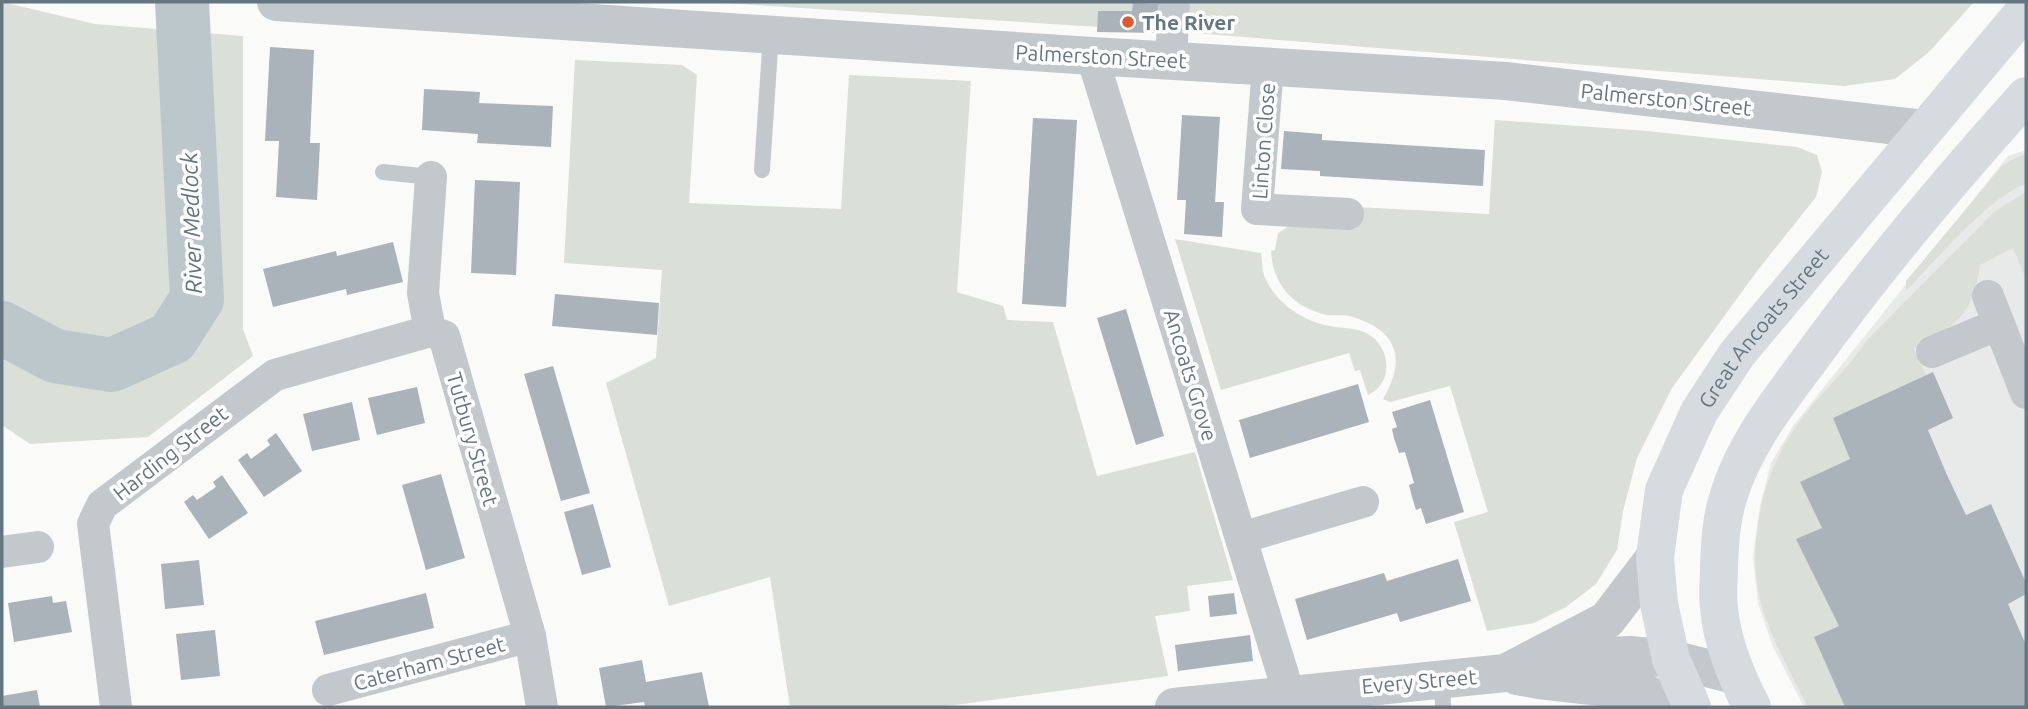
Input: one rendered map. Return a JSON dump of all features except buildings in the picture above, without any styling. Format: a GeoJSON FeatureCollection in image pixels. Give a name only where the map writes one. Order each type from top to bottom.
{"type":"FeatureCollection","features":[{"type":"Feature","properties":{"kind":"highway","name":"Great Ancoats Street"},"geometry":{"type":"LineString","coordinates":[[1692,707],[1671,659],[1659,604],[1655,557],[1664,490],[1699,412],[1737,354],[2026,9]]}},
{"type":"Feature","properties":{"kind":"highway"},"geometry":{"type":"LineString","coordinates":[[1744,691],[1724,638],[1718,607],[1720,533],[1728,496],[1744,457],[1776,405],[1845,310],[1978,149],[2026,96]]}},
{"type":"Feature","properties":{"kind":"highway"},"geometry":{"type":"LineString","coordinates":[[1671,659],[1718,607]]}},
{"type":"Feature","properties":{"kind":"street","name":"Palmerston Street"},"geometry":{"type":"LineString","coordinates":[[276,2],[410,6],[1092,56],[1506,81],[1924,129]]}},
{"type":"Feature","properties":{"kind":"street"},"geometry":{"type":"LineString","coordinates":[[1171,60],[1174,2]]}},
{"type":"Feature","properties":{"kind":"street","name":"Ancoats Grove"},"geometry":{"type":"LineString","coordinates":[[1092,56],[1241,538],[1295,698]]}},
{"type":"Feature","properties":{"kind":"street","name":"Linton Close"},"geometry":{"type":"LineString","coordinates":[[1268,66],[1257,209],[1348,214]]}},
{"type":"Feature","properties":{"kind":"street","name":"Tutbury Street"},"geometry":{"type":"LineString","coordinates":[[431,177],[423,293],[430,331],[444,336],[530,636],[542,707]]}},
{"type":"Feature","properties":{"kind":"street"},"geometry":{"type":"LineString","coordinates":[[1932,352],[1994,310],[2026,393]]}},
{"type":"Feature","properties":{"kind":"street","name":"Harding Street"},"geometry":{"type":"LineString","coordinates":[[116,707],[93,524],[102,505],[275,375],[430,331]]}},
{"type":"Feature","properties":{"kind":"street"},"geometry":{"type":"LineString","coordinates":[[1241,538],[1363,502]]}},
{"type":"Feature","properties":{"kind":"street"},"geometry":{"type":"LineString","coordinates":[[2,552],[38,547]]}},
{"type":"Feature","properties":{"kind":"street"},"geometry":{"type":"LineString","coordinates":[[1520,666],[1607,620],[1655,557]]}},
{"type":"Feature","properties":{"kind":"street","name":"Caterham Street"},"geometry":{"type":"LineString","coordinates":[[328,691],[360,695],[530,636]]}},
{"type":"Feature","properties":{"kind":"street"},"geometry":{"type":"LineString","coordinates":[[1520,666],[1614,654],[1671,659],[1744,691]]}},
{"type":"Feature","properties":{"kind":"street"},"geometry":{"type":"LineString","coordinates":[[1520,666],[1539,680],[1657,699],[1671,659]]}},
{"type":"Feature","properties":{"kind":"street","name":"Every Street"},"geometry":{"type":"LineString","coordinates":[[1174,707],[1295,698],[1443,692],[1520,666]]}},
{"type":"Feature","properties":{"kind":"lane"},"geometry":{"type":"LineString","coordinates":[[762,170],[771,34]]}},
{"type":"Feature","properties":{"kind":"lane"},"geometry":{"type":"LineString","coordinates":[[383,172],[431,177]]}},
{"type":"Feature","properties":{"kind":"shaded area"},"geometry":{"type":"Polygon","coordinates":[[[2,2],[95,24],[243,36],[243,329],[253,356],[148,437],[30,444],[2,425],[2,2]]]}},
{"type":"Feature","properties":{"kind":"shaded area"},"geometry":{"type":"Polygon","coordinates":[[[708,2],[1974,2],[1929,52],[1895,79],[1844,86],[1194,33],[708,2]]]}},
{"type":"Feature","properties":{"kind":"shaded area"},"geometry":{"type":"Polygon","coordinates":[[[575,60],[682,65],[697,75],[689,203],[841,209],[849,75],[971,81],[957,292],[1003,306],[1007,320],[1053,322],[1097,476],[1195,452],[1233,580],[1187,586],[1190,611],[1155,616],[1168,676],[940,707],[790,707],[770,577],[669,606],[606,383],[656,358],[662,270],[564,263],[575,60]]]}},
{"type":"Feature","properties":{"kind":"shaded area"},"geometry":{"type":"Polygon","coordinates":[[[1495,120],[1647,131],[1797,147],[1817,155],[1822,172],[1816,197],[1757,271],[1672,388],[1637,458],[1623,511],[1617,550],[1596,584],[1566,607],[1534,623],[1487,631],[1454,522],[1488,512],[1450,386],[1390,402],[1383,399],[1390,385],[1396,360],[1389,339],[1368,323],[1350,316],[1327,315],[1295,300],[1287,293],[1276,274],[1271,251],[1275,250],[1278,233],[1289,226],[1356,229],[1357,207],[1489,214],[1495,120]]]}},
{"type":"Feature","properties":{"kind":"shaded area"},"geometry":{"type":"Polygon","coordinates":[[[2026,150],[2026,707],[1804,707],[1773,647],[1758,603],[1753,557],[1760,506],[1771,463],[1793,426],[2008,156],[2026,150]]]}},
{"type":"Feature","properties":{"kind":"shaded area"},"geometry":{"type":"Polygon","coordinates":[[[2026,154],[2026,184],[2012,190],[1980,215],[1906,291],[1906,281],[2002,166],[2026,154]]]}},
{"type":"Feature","properties":{"kind":"shaded area"},"geometry":{"type":"Polygon","coordinates":[[[2026,192],[2026,279],[2013,248],[1980,265],[1973,296],[1960,317],[1941,333],[1914,349],[1926,375],[1833,418],[1850,459],[1800,482],[1822,528],[1797,539],[1839,626],[1814,637],[1845,707],[1808,707],[1772,635],[1763,610],[1755,565],[1764,494],[1781,450],[1801,419],[1850,364],[1867,340],[1994,212],[2026,192]]]}},
{"type":"Feature","properties":{"kind":"shaded area"},"geometry":{"type":"Polygon","coordinates":[[[1175,239],[1261,253],[1263,272],[1268,284],[1290,309],[1320,324],[1359,330],[1376,340],[1385,356],[1382,383],[1368,395],[1360,370],[1355,371],[1349,353],[1221,390],[1175,239]]]}},
{"type":"Feature","properties":{"kind":"waterway","name":"River Medlock"},"geometry":{"type":"LineString","coordinates":[[2,328],[55,356],[112,365],[172,338],[197,299],[182,2]]}},
{"type":"Feature","properties":{"kind":"place","name":"The River"},"geometry":{"type":"Point","coordinates":[1128,22]}}]}
